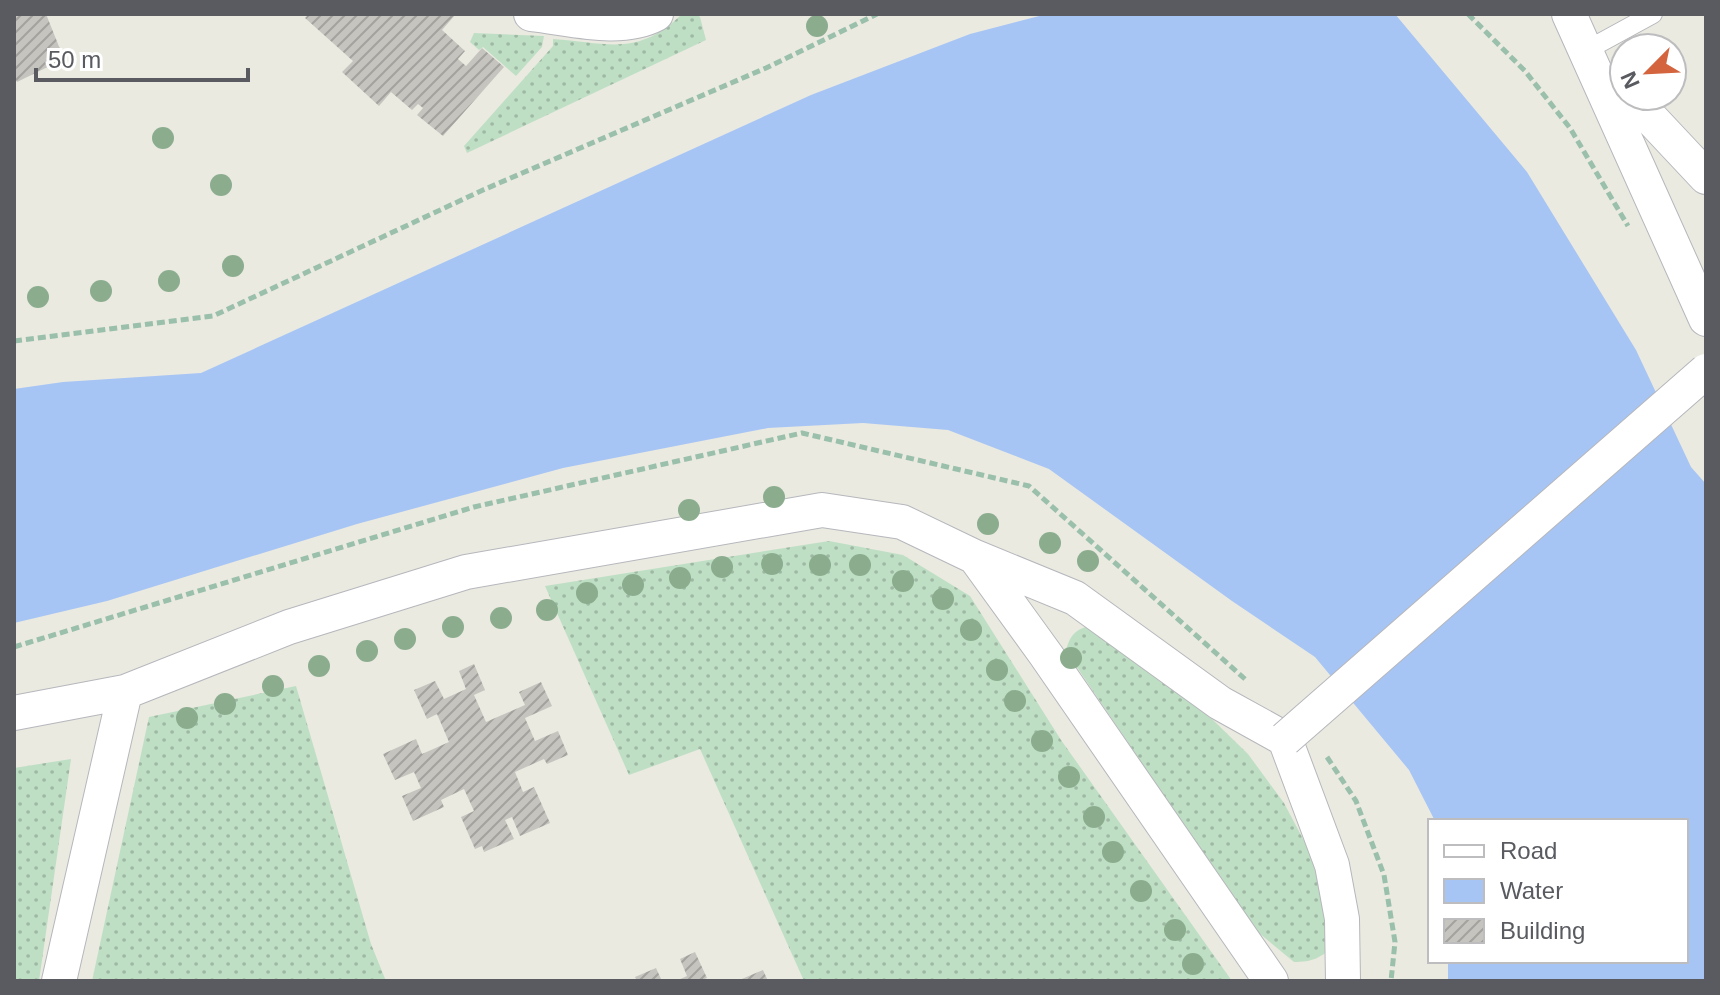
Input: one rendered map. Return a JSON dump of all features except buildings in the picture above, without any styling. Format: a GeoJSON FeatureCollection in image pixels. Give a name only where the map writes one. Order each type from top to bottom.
{"type":"FeatureCollection","features":[{"type":"Feature","properties":{"kind":"street"},"geometry":{"type":"LineString","coordinates":[[531,14],[633,23],[656,14]]}},
{"type":"Feature","properties":{"kind":"street"},"geometry":{"type":"LineString","coordinates":[[1569,14],[1706,319]]}},
{"type":"Feature","properties":{"kind":"street"},"geometry":{"type":"LineString","coordinates":[[1587,50],[1608,73]]}},
{"type":"Feature","properties":{"kind":"street"},"geometry":{"type":"LineString","coordinates":[[1645,112],[1706,177]]}},
{"type":"Feature","properties":{"kind":"street"},"geometry":{"type":"LineString","coordinates":[[1285,739],[1706,371]]}},
{"type":"Feature","properties":{"kind":"street"},"geometry":{"type":"LineString","coordinates":[[14,713],[125,692],[289,627],[466,572],[822,510],[902,522],[975,557],[1075,598],[1220,703],[1285,739],[1332,865],[1342,919],[1342,979]]}},
{"type":"Feature","properties":{"kind":"street"},"geometry":{"type":"LineString","coordinates":[[975,557],[1271,981]]}},
{"type":"Feature","properties":{"kind":"street"},"geometry":{"type":"LineString","coordinates":[[59,981],[125,692]]}},
{"type":"Feature","properties":{"kind":"lane"},"geometry":{"type":"LineString","coordinates":[[1587,50],[1653,14]]}},
{"type":"Feature","properties":{"kind":"path"},"geometry":{"type":"LineString","coordinates":[[14,341],[213,316],[483,190],[766,68],[877,14]]}},
{"type":"Feature","properties":{"kind":"path"},"geometry":{"type":"LineString","coordinates":[[1468,14],[1525,71],[1570,128],[1630,230]]}},
{"type":"Feature","properties":{"kind":"path"},"geometry":{"type":"LineString","coordinates":[[14,647],[474,507],[802,433],[1029,486],[1254,687]]}},
{"type":"Feature","properties":{"kind":"path"},"geometry":{"type":"LineString","coordinates":[[1326,756],[1356,801],[1384,875],[1395,942],[1391,981]]}},
{"type":"Feature","properties":{"kind":"green space"},"geometry":{"type":"Polygon","coordinates":[[[682,14],[697,14],[700,17],[706,40],[467,153],[464,146],[553,46],[553,39],[607,44],[637,42],[666,28],[682,14]]]}},
{"type":"Feature","properties":{"kind":"green space"},"geometry":{"type":"Polygon","coordinates":[[[474,33],[544,36],[542,47],[516,76],[483,47],[479,50],[470,42],[474,33]]]}},
{"type":"Feature","properties":{"kind":"green space"},"geometry":{"type":"Polygon","coordinates":[[[829,541],[903,555],[970,596],[1061,740],[1232,981],[804,981],[700,749],[629,775],[545,586],[829,541]]]}},
{"type":"Feature","properties":{"kind":"green space"},"geometry":{"type":"Polygon","coordinates":[[[1096,624],[1213,720],[1248,754],[1284,803],[1311,854],[1333,945],[1321,956],[1294,962],[1254,929],[1066,651],[1076,632],[1096,624]]]}},
{"type":"Feature","properties":{"kind":"green space"},"geometry":{"type":"Polygon","coordinates":[[[296,686],[371,944],[386,981],[92,981],[149,717],[296,686]]]}},
{"type":"Feature","properties":{"kind":"green space"},"geometry":{"type":"Polygon","coordinates":[[[71,759],[39,981],[14,981],[14,768],[71,759]]]}},
{"type":"Feature","properties":{"kind":"water"},"geometry":{"type":"Polygon","coordinates":[[[1047,14],[1395,14],[1527,172],[1636,350],[1691,467],[1706,484],[1706,981],[1448,981],[1448,963],[1688,963],[1688,819],[1434,819],[1409,770],[1315,657],[1049,469],[948,430],[863,423],[768,428],[563,468],[357,524],[107,601],[14,623],[14,389],[63,382],[201,373],[811,95],[970,34],[1047,14]]]}}]}
